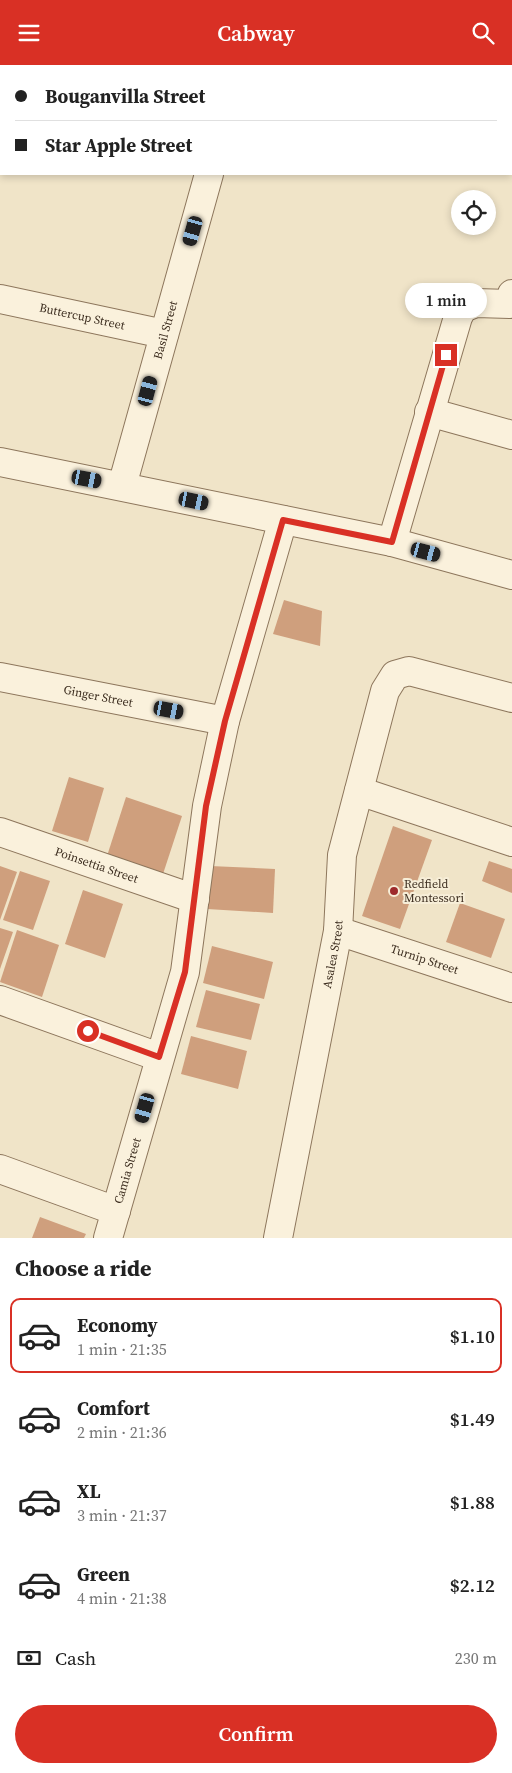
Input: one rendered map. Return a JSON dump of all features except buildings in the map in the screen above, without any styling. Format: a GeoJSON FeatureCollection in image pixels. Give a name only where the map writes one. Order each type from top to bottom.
{"type":"FeatureCollection","features":[{"type":"Feature","properties":{"kind":"street","name":"Basil Street"},"geometry":{"type":"LineString","coordinates":[[122,486],[208,175]]}},
{"type":"Feature","properties":{"kind":"street","name":"Buttercup Street"},"geometry":{"type":"LineString","coordinates":[[0,299],[164,334]]}},
{"type":"Feature","properties":{"kind":"street"},"geometry":{"type":"LineString","coordinates":[[392,542],[429,411],[462,308],[476,303],[511,301]]}},
{"type":"Feature","properties":{"kind":"street"},"geometry":{"type":"LineString","coordinates":[[429,411],[512,435]]}},
{"type":"Feature","properties":{"kind":"street"},"geometry":{"type":"LineString","coordinates":[[0,461],[392,542],[512,575]]}},
{"type":"Feature","properties":{"kind":"street","name":"Camia Street"},"geometry":{"type":"LineString","coordinates":[[108,1238],[185,972],[206,806],[225,721],[283,520]]}},
{"type":"Feature","properties":{"kind":"street","name":"Asalea Street"},"geometry":{"type":"LineString","coordinates":[[280,1237],[338,931],[342,855],[385,691],[395,675],[410,671],[512,698]]}},
{"type":"Feature","properties":{"kind":"street","name":"Ginger Street"},"geometry":{"type":"LineString","coordinates":[[0,677],[225,721]]}},
{"type":"Feature","properties":{"kind":"street"},"geometry":{"type":"LineString","coordinates":[[360,791],[512,842]]}},
{"type":"Feature","properties":{"kind":"street","name":"Poinsettia Street"},"geometry":{"type":"LineString","coordinates":[[0,831],[195,899]]}},
{"type":"Feature","properties":{"kind":"street","name":"Turnip Street"},"geometry":{"type":"LineString","coordinates":[[338,931],[512,988]]}},
{"type":"Feature","properties":{"kind":"street"},"geometry":{"type":"LineString","coordinates":[[0,1000],[159,1057]]}},
{"type":"Feature","properties":{"kind":"street"},"geometry":{"type":"LineString","coordinates":[[0,1169],[116,1211]]}},
{"type":"Feature","properties":{"kind":"place","name":"Redfield Montessori"},"geometry":{"type":"Point","coordinates":[394,891]}},
{"type":"Feature","properties":{"kind":"route"},"geometry":{"type":"LineString","coordinates":[[88,1031],[159,1057],[185,972],[206,806],[225,721],[283,520],[392,542],[446,355]]}}]}
